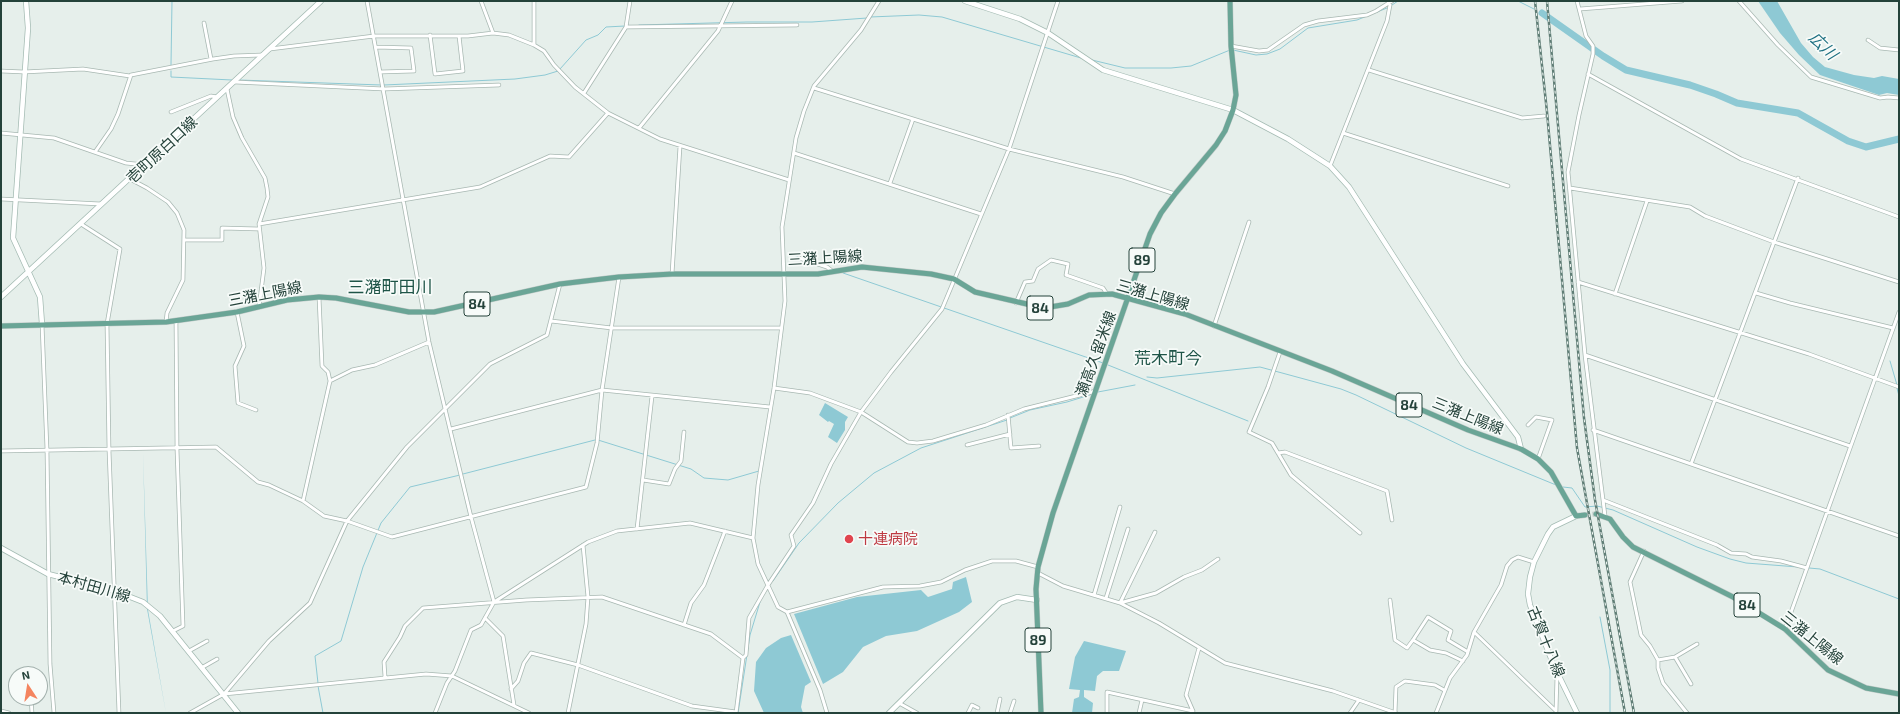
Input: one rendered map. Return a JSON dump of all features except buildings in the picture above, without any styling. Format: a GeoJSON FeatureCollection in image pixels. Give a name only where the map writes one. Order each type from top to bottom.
{"type":"FeatureCollection","features":[{"type":"Feature","properties":{"kind":"main road","name":"瀬高久留米線"},"geometry":{"type":"LineString","coordinates":[[1041,713],[1037,600],[1038,567],[1053,513],[1150,234],[1161,213],[1175,194],[1216,145],[1225,131],[1234,110],[1236,95],[1231,46],[1230,1]]}},
{"type":"Feature","properties":{"kind":"main road","name":"三潴上陽線"},"geometry":{"type":"LineString","coordinates":[[1,326],[166,322],[237,312],[287,300],[319,297],[424,313],[459,308],[560,284],[619,277],[672,274],[818,274],[862,267],[932,274],[954,279],[974,292],[1032,307],[1053,308],[1089,296],[1107,294],[1129,298],[1171,310],[1214,326],[1351,379],[1474,432],[1521,449],[1538,459],[1555,477],[1576,516]]}},
{"type":"Feature","properties":{"kind":"main road"},"geometry":{"type":"LineString","coordinates":[[1596,514],[1605,516]]}},
{"type":"Feature","properties":{"kind":"main road"},"geometry":{"type":"LineString","coordinates":[[1576,516],[1585,515]]}},
{"type":"Feature","properties":{"kind":"main road","name":"三潴上陽線"},"geometry":{"type":"LineString","coordinates":[[1605,516],[1613,522],[1626,541],[1633,547],[1733,597],[1785,629],[1828,670],[1866,688],[1899,694]]}},
{"type":"Feature","properties":{"kind":"street"},"geometry":{"type":"LineString","coordinates":[[26,1],[28,22],[17,200],[13,238],[21,258],[30,272],[40,297],[47,450],[50,664],[54,713]]}},
{"type":"Feature","properties":{"kind":"street","name":"壱町原白口線"},"geometry":{"type":"LineString","coordinates":[[1,297],[130,180],[322,1]]}},
{"type":"Feature","properties":{"kind":"street"},"geometry":{"type":"LineString","coordinates":[[367,1],[429,342],[471,517],[494,602]]}},
{"type":"Feature","properties":{"kind":"street"},"geometry":{"type":"LineString","coordinates":[[481,1],[493,34]]}},
{"type":"Feature","properties":{"kind":"street"},"geometry":{"type":"LineString","coordinates":[[534,1],[534,45]]}},
{"type":"Feature","properties":{"kind":"street"},"geometry":{"type":"LineString","coordinates":[[584,93],[626,27],[630,1]]}},
{"type":"Feature","properties":{"kind":"street"},"geometry":{"type":"LineString","coordinates":[[639,128],[722,25],[732,1]]}},
{"type":"Feature","properties":{"kind":"street"},"geometry":{"type":"LineString","coordinates":[[828,713],[820,690],[787,612],[778,607],[758,564],[753,538],[758,485],[774,388],[785,301],[782,227],[796,138],[804,111],[814,88],[861,30],[879,1]]}},
{"type":"Feature","properties":{"kind":"street"},"geometry":{"type":"LineString","coordinates":[[965,1],[1020,18],[1048,33],[1103,70],[1234,110],[1288,138],[1330,166],[1349,187],[1463,364],[1518,437],[1521,449]]}},
{"type":"Feature","properties":{"kind":"street"},"geometry":{"type":"LineString","coordinates":[[511,688],[518,681],[524,663],[531,653],[578,665],[692,706],[736,713],[743,658],[746,655],[749,618],[768,585],[794,546],[791,536],[812,502],[831,464],[861,412],[942,309],[1009,149],[1058,1]]}},
{"type":"Feature","properties":{"kind":"street"},"geometry":{"type":"LineString","coordinates":[[1231,46],[1259,51],[1268,50],[1304,25],[1318,21],[1366,15],[1376,11],[1390,1]]}},
{"type":"Feature","properties":{"kind":"street"},"geometry":{"type":"LineString","coordinates":[[1330,166],[1387,22],[1390,1]]}},
{"type":"Feature","properties":{"kind":"street"},"geometry":{"type":"LineString","coordinates":[[1577,1],[1586,36],[1593,46],[1593,54],[1569,165],[1570,188],[1593,430],[1605,516]]}},
{"type":"Feature","properties":{"kind":"street"},"geometry":{"type":"LineString","coordinates":[[1580,9],[1682,1]]}},
{"type":"Feature","properties":{"kind":"street"},"geometry":{"type":"LineString","coordinates":[[1739,1],[1778,45],[1811,77],[1880,98],[1899,98]]}},
{"type":"Feature","properties":{"kind":"street"},"geometry":{"type":"LineString","coordinates":[[204,23],[211,59]]}},
{"type":"Feature","properties":{"kind":"street"},"geometry":{"type":"LineString","coordinates":[[626,27],[798,25]]}},
{"type":"Feature","properties":{"kind":"street"},"geometry":{"type":"LineString","coordinates":[[430,35],[435,74],[462,71],[459,36]]}},
{"type":"Feature","properties":{"kind":"street"},"geometry":{"type":"LineString","coordinates":[[270,50],[374,36],[509,35],[534,45],[544,51],[575,87],[608,113],[660,139],[789,180]]}},
{"type":"Feature","properties":{"kind":"street"},"geometry":{"type":"LineString","coordinates":[[1868,40],[1880,48],[1899,50]]}},
{"type":"Feature","properties":{"kind":"street"},"geometry":{"type":"LineString","coordinates":[[376,47],[411,48],[414,71],[380,72]]}},
{"type":"Feature","properties":{"kind":"street"},"geometry":{"type":"LineString","coordinates":[[1,71],[24,72],[83,68],[130,76],[211,59],[234,56],[263,55]]}},
{"type":"Feature","properties":{"kind":"street"},"geometry":{"type":"LineString","coordinates":[[1369,70],[1522,118],[1544,116]]}},
{"type":"Feature","properties":{"kind":"street"},"geometry":{"type":"LineString","coordinates":[[1588,74],[1741,159],[1798,178],[1899,217]]}},
{"type":"Feature","properties":{"kind":"street"},"geometry":{"type":"LineString","coordinates":[[95,152],[118,114],[130,76]]}},
{"type":"Feature","properties":{"kind":"street"},"geometry":{"type":"LineString","coordinates":[[235,82],[384,89],[499,85]]}},
{"type":"Feature","properties":{"kind":"street"},"geometry":{"type":"LineString","coordinates":[[228,88],[233,117],[242,138],[266,178],[268,196],[258,224],[264,268],[259,307]]}},
{"type":"Feature","properties":{"kind":"street"},"geometry":{"type":"LineString","coordinates":[[814,88],[1009,149],[1123,177],[1175,194]]}},
{"type":"Feature","properties":{"kind":"street"},"geometry":{"type":"LineString","coordinates":[[171,112],[211,96],[218,97]]}},
{"type":"Feature","properties":{"kind":"street"},"geometry":{"type":"LineString","coordinates":[[258,224],[480,187],[550,156],[569,157],[608,113]]}},
{"type":"Feature","properties":{"kind":"street"},"geometry":{"type":"LineString","coordinates":[[890,183],[913,119]]}},
{"type":"Feature","properties":{"kind":"street"},"geometry":{"type":"LineString","coordinates":[[1,133],[54,138],[126,163],[146,165]]}},
{"type":"Feature","properties":{"kind":"street"},"geometry":{"type":"LineString","coordinates":[[1343,134],[1508,186]]}},
{"type":"Feature","properties":{"kind":"street"},"geometry":{"type":"LineString","coordinates":[[672,274],[680,146]]}},
{"type":"Feature","properties":{"kind":"street"},"geometry":{"type":"LineString","coordinates":[[794,153],[890,183],[981,214]]}},
{"type":"Feature","properties":{"kind":"street"},"geometry":{"type":"LineString","coordinates":[[1691,464],[1798,178]]}},
{"type":"Feature","properties":{"kind":"street"},"geometry":{"type":"LineString","coordinates":[[130,180],[147,188],[172,207],[181,221],[184,230],[183,280],[167,313],[166,322]]}},
{"type":"Feature","properties":{"kind":"street"},"geometry":{"type":"LineString","coordinates":[[1570,188],[1647,201],[1690,206],[1705,216],[1774,242],[1899,282]]}},
{"type":"Feature","properties":{"kind":"street"},"geometry":{"type":"LineString","coordinates":[[1,199],[103,204]]}},
{"type":"Feature","properties":{"kind":"street"},"geometry":{"type":"LineString","coordinates":[[1615,294],[1647,201]]}},
{"type":"Feature","properties":{"kind":"street"},"geometry":{"type":"LineString","coordinates":[[1214,326],[1249,222]]}},
{"type":"Feature","properties":{"kind":"street"},"geometry":{"type":"LineString","coordinates":[[81,224],[120,249],[107,324],[109,450],[119,713]]}},
{"type":"Feature","properties":{"kind":"street"},"geometry":{"type":"LineString","coordinates":[[184,240],[222,240],[222,228],[259,229]]}},
{"type":"Feature","properties":{"kind":"street"},"geometry":{"type":"LineString","coordinates":[[799,258],[827,267],[832,271]]}},
{"type":"Feature","properties":{"kind":"street"},"geometry":{"type":"LineString","coordinates":[[1016,302],[1025,282],[1033,281],[1038,269],[1051,260],[1068,264],[1066,275],[1103,288],[1107,294]]}},
{"type":"Feature","properties":{"kind":"street"},"geometry":{"type":"LineString","coordinates":[[1,451],[177,449],[216,447],[258,482],[269,485],[303,501],[324,516],[347,521],[392,537],[586,487],[597,443],[602,390],[619,277]]}},
{"type":"Feature","properties":{"kind":"street"},"geometry":{"type":"LineString","coordinates":[[1578,282],[1809,354],[1899,387]]}},
{"type":"Feature","properties":{"kind":"street"},"geometry":{"type":"LineString","coordinates":[[190,713],[224,694],[269,641],[310,603],[347,521],[407,447],[444,408],[490,364],[547,335],[560,284]]}},
{"type":"Feature","properties":{"kind":"street"},"geometry":{"type":"LineString","coordinates":[[1756,293],[1790,303],[1893,328]]}},
{"type":"Feature","properties":{"kind":"street"},"geometry":{"type":"LineString","coordinates":[[303,501],[330,381],[328,372],[322,366],[319,297]]}},
{"type":"Feature","properties":{"kind":"street"},"geometry":{"type":"LineString","coordinates":[[237,312],[244,346],[235,366],[238,403],[256,410]]}},
{"type":"Feature","properties":{"kind":"street"},"geometry":{"type":"LineString","coordinates":[[1785,629],[1899,312]]}},
{"type":"Feature","properties":{"kind":"street"},"geometry":{"type":"LineString","coordinates":[[173,631],[183,626],[177,449],[176,321]]}},
{"type":"Feature","properties":{"kind":"street"},"geometry":{"type":"LineString","coordinates":[[551,321],[612,328],[781,328]]}},
{"type":"Feature","properties":{"kind":"street"},"geometry":{"type":"LineString","coordinates":[[330,381],[352,370],[375,365],[429,342]]}},
{"type":"Feature","properties":{"kind":"street"},"geometry":{"type":"LineString","coordinates":[[1280,352],[1268,387],[1249,432],[1272,443],[1291,475],[1360,533]]}},
{"type":"Feature","properties":{"kind":"street"},"geometry":{"type":"LineString","coordinates":[[1585,355],[1850,446]]}},
{"type":"Feature","properties":{"kind":"street"},"geometry":{"type":"LineString","coordinates":[[774,388],[810,393],[861,412],[908,442],[917,443],[933,441],[971,430],[1024,409],[1096,391]]}},
{"type":"Feature","properties":{"kind":"street"},"geometry":{"type":"LineString","coordinates":[[451,430],[602,390],[770,407]]}},
{"type":"Feature","properties":{"kind":"street"},"geometry":{"type":"LineString","coordinates":[[637,529],[652,396]]}},
{"type":"Feature","properties":{"kind":"street"},"geometry":{"type":"LineString","coordinates":[[1008,416],[1011,448],[1039,446]]}},
{"type":"Feature","properties":{"kind":"street"},"geometry":{"type":"LineString","coordinates":[[1528,425],[1536,417],[1552,420],[1538,459]]}},
{"type":"Feature","properties":{"kind":"street"},"geometry":{"type":"LineString","coordinates":[[1593,430],[1899,536]]}},
{"type":"Feature","properties":{"kind":"street"},"geometry":{"type":"LineString","coordinates":[[643,480],[669,484],[675,469],[681,461],[684,432]]}},
{"type":"Feature","properties":{"kind":"street"},"geometry":{"type":"LineString","coordinates":[[966,445],[1010,434]]}},
{"type":"Feature","properties":{"kind":"street"},"geometry":{"type":"LineString","coordinates":[[1278,453],[1285,452],[1387,491],[1392,520]]}},
{"type":"Feature","properties":{"kind":"street"},"geometry":{"type":"LineString","coordinates":[[1603,500],[1718,545],[1731,553],[1746,554],[1752,557],[1781,561],[1807,568]]}},
{"type":"Feature","properties":{"kind":"street"},"geometry":{"type":"LineString","coordinates":[[1094,594],[1120,507]]}},
{"type":"Feature","properties":{"kind":"street","name":"古賀十八線"},"geometry":{"type":"LineString","coordinates":[[1576,516],[1553,527],[1548,534],[1534,562],[1528,585],[1530,605],[1557,673],[1577,713]]}},
{"type":"Feature","properties":{"kind":"street"},"geometry":{"type":"LineString","coordinates":[[435,713],[446,683],[452,676],[471,630],[478,628],[486,619],[494,602],[583,545],[617,531],[690,523],[753,538]]}},
{"type":"Feature","properties":{"kind":"street"},"geometry":{"type":"LineString","coordinates":[[1106,598],[1128,529]]}},
{"type":"Feature","properties":{"kind":"street"},"geometry":{"type":"LineString","coordinates":[[684,625],[691,603],[704,586],[725,531]]}},
{"type":"Feature","properties":{"kind":"street"},"geometry":{"type":"LineString","coordinates":[[1120,603],[1155,532]]}},
{"type":"Feature","properties":{"kind":"street"},"geometry":{"type":"LineString","coordinates":[[568,713],[586,624],[588,597],[583,545]]}},
{"type":"Feature","properties":{"kind":"street","name":"本村田川線"},"geometry":{"type":"LineString","coordinates":[[1,548],[48,574],[115,591],[143,602],[160,616],[173,631],[238,713]]}},
{"type":"Feature","properties":{"kind":"street"},"geometry":{"type":"LineString","coordinates":[[1644,552],[1630,582],[1641,635],[1650,646],[1658,660],[1658,668],[1663,683],[1687,713]]}},
{"type":"Feature","properties":{"kind":"street"},"geometry":{"type":"LineString","coordinates":[[1436,713],[1444,690],[1450,678],[1468,652],[1474,632],[1500,585],[1507,566],[1512,560],[1518,558],[1534,562]]}},
{"type":"Feature","properties":{"kind":"street"},"geometry":{"type":"LineString","coordinates":[[1120,603],[1156,594],[1184,577],[1202,570],[1218,559]]}},
{"type":"Feature","properties":{"kind":"street"},"geometry":{"type":"LineString","coordinates":[[787,612],[883,587],[920,586],[941,582],[965,570],[992,561],[1016,561],[1038,567]]}},
{"type":"Feature","properties":{"kind":"street"},"geometry":{"type":"LineString","coordinates":[[1038,573],[1063,586],[1120,603],[1159,623],[1224,663],[1241,669],[1333,691],[1396,713],[1396,687],[1405,680],[1435,685],[1444,690]]}},
{"type":"Feature","properties":{"kind":"street"},"geometry":{"type":"LineString","coordinates":[[385,677],[384,662],[400,637],[405,626],[423,608],[494,602],[588,597],[602,597],[711,634],[743,658]]}},
{"type":"Feature","properties":{"kind":"street"},"geometry":{"type":"LineString","coordinates":[[889,713],[1000,603],[1017,597],[1037,600]]}},
{"type":"Feature","properties":{"kind":"street"},"geometry":{"type":"LineString","coordinates":[[1390,600],[1395,640],[1407,648],[1428,616],[1451,630],[1448,640],[1468,652]]}},
{"type":"Feature","properties":{"kind":"street"},"geometry":{"type":"LineString","coordinates":[[486,619],[503,636],[514,705]]}},
{"type":"Feature","properties":{"kind":"street"},"geometry":{"type":"LineString","coordinates":[[1474,632],[1556,712]]}},
{"type":"Feature","properties":{"kind":"street"},"geometry":{"type":"LineString","coordinates":[[1413,640],[1430,650],[1446,653],[1463,661]]}},
{"type":"Feature","properties":{"kind":"street"},"geometry":{"type":"LineString","coordinates":[[189,651],[207,641]]}},
{"type":"Feature","properties":{"kind":"street"},"geometry":{"type":"LineString","coordinates":[[1658,660],[1675,657],[1697,644]]}},
{"type":"Feature","properties":{"kind":"street"},"geometry":{"type":"LineString","coordinates":[[1193,712],[1186,695],[1199,648]]}},
{"type":"Feature","properties":{"kind":"street"},"geometry":{"type":"LineString","coordinates":[[1675,657],[1691,684]]}},
{"type":"Feature","properties":{"kind":"street"},"geometry":{"type":"LineString","coordinates":[[203,668],[217,659]]}},
{"type":"Feature","properties":{"kind":"street"},"geometry":{"type":"LineString","coordinates":[[1556,712],[1557,673]]}},
{"type":"Feature","properties":{"kind":"street"},"geometry":{"type":"LineString","coordinates":[[224,694],[426,674],[452,676],[528,713]]}},
{"type":"Feature","properties":{"kind":"street"},"geometry":{"type":"LineString","coordinates":[[1106,713],[1108,692],[1193,712]]}},
{"type":"Feature","properties":{"kind":"street"},"geometry":{"type":"LineString","coordinates":[[997,713],[1000,699]]}},
{"type":"Feature","properties":{"kind":"street"},"geometry":{"type":"LineString","coordinates":[[1139,713],[1142,700]]}},
{"type":"Feature","properties":{"kind":"street"},"geometry":{"type":"LineString","coordinates":[[1350,713],[1359,700]]}},
{"type":"Feature","properties":{"kind":"street"},"geometry":{"type":"LineString","coordinates":[[1010,713],[1014,701]]}},
{"type":"Feature","properties":{"kind":"street"},"geometry":{"type":"LineString","coordinates":[[899,703],[917,713]]}},
{"type":"Feature","properties":{"kind":"street"},"geometry":{"type":"LineString","coordinates":[[968,713],[972,705],[978,708]]}},
{"type":"Feature","properties":{"kind":"street"},"geometry":{"type":"LineString","coordinates":[[1,711],[9,713]]}},
{"type":"Feature","properties":{"kind":"water"},"geometry":{"type":"Polygon","coordinates":[[[1758,1],[1777,1],[1801,43],[1813,57],[1825,67],[1854,75],[1874,78],[1882,76],[1899,79],[1899,95],[1887,93],[1879,95],[1820,75],[1799,55],[1780,33],[1758,1]]]}},
{"type":"Feature","properties":{"kind":"water"},"geometry":{"type":"Polygon","coordinates":[[[825,403],[848,417],[845,422],[845,430],[837,443],[828,437],[834,424],[829,421],[828,422],[819,415],[825,403]]]}},
{"type":"Feature","properties":{"kind":"water"},"geometry":{"type":"Polygon","coordinates":[[[143,452],[148,610],[166,713],[147,609],[143,452]]]}},
{"type":"Feature","properties":{"kind":"water"},"geometry":{"type":"Polygon","coordinates":[[[966,577],[972,602],[959,612],[917,631],[886,636],[863,647],[843,672],[823,684],[794,614],[857,597],[921,590],[928,597],[952,589],[953,582],[966,577]]]}},
{"type":"Feature","properties":{"kind":"water"},"geometry":{"type":"Polygon","coordinates":[[[791,635],[811,682],[805,686],[801,707],[803,713],[764,713],[754,691],[756,662],[766,648],[781,638],[791,635]]]}},
{"type":"Feature","properties":{"kind":"water"},"geometry":{"type":"Polygon","coordinates":[[[1084,641],[1126,651],[1119,671],[1103,671],[1097,676],[1095,691],[1084,690],[1084,697],[1093,703],[1092,713],[1072,713],[1074,699],[1079,697],[1080,690],[1069,689],[1075,657],[1084,641]]]}},
{"type":"Feature","properties":{"kind":"waterway"},"geometry":{"type":"LineString","coordinates":[[171,65],[172,1]]}},
{"type":"Feature","properties":{"kind":"waterway"},"geometry":{"type":"LineString","coordinates":[[1392,5],[1398,1]]}},
{"type":"Feature","properties":{"kind":"waterway"},"geometry":{"type":"LineString","coordinates":[[1518,1],[1534,9]]}},
{"type":"Feature","properties":{"kind":"waterway"},"geometry":{"type":"LineString","coordinates":[[1233,50],[1256,55],[1267,54],[1280,49],[1308,28],[1357,20],[1387,8]]}},
{"type":"Feature","properties":{"kind":"waterway"},"geometry":{"type":"LineString","coordinates":[[1542,13],[1603,56],[1626,70],[1690,85],[1737,103],[1798,113],[1848,141],[1866,147],[1899,139]]}},
{"type":"Feature","properties":{"kind":"waterway"},"geometry":{"type":"LineString","coordinates":[[870,17],[919,15],[942,17],[1081,58]]}},
{"type":"Feature","properties":{"kind":"waterway"},"geometry":{"type":"LineString","coordinates":[[639,25],[812,22],[867,18]]}},
{"type":"Feature","properties":{"kind":"waterway"},"geometry":{"type":"LineString","coordinates":[[560,69],[586,40],[598,35],[606,27],[625,26]]}},
{"type":"Feature","properties":{"kind":"waterway"},"geometry":{"type":"LineString","coordinates":[[1092,60],[1125,68],[1171,68],[1191,66],[1230,50]]}},
{"type":"Feature","properties":{"kind":"waterway"},"geometry":{"type":"LineString","coordinates":[[171,71],[171,77],[232,80]]}},
{"type":"Feature","properties":{"kind":"waterway"},"geometry":{"type":"LineString","coordinates":[[384,85],[515,79],[545,75],[558,71]]}},
{"type":"Feature","properties":{"kind":"waterway"},"geometry":{"type":"LineString","coordinates":[[239,80],[381,85]]}},
{"type":"Feature","properties":{"kind":"waterway"},"geometry":{"type":"LineString","coordinates":[[790,254],[799,257]]}},
{"type":"Feature","properties":{"kind":"waterway"},"geometry":{"type":"LineString","coordinates":[[843,273],[1103,363]]}},
{"type":"Feature","properties":{"kind":"waterway"},"geometry":{"type":"LineString","coordinates":[[1890,361],[1897,385]]}},
{"type":"Feature","properties":{"kind":"waterway"},"geometry":{"type":"LineString","coordinates":[[1108,365],[1248,421]]}},
{"type":"Feature","properties":{"kind":"waterway"},"geometry":{"type":"LineString","coordinates":[[1147,377],[1157,378],[1260,367],[1341,389],[1466,448],[1556,485]]}},
{"type":"Feature","properties":{"kind":"waterway"},"geometry":{"type":"LineString","coordinates":[[1098,392],[1135,385]]}},
{"type":"Feature","properties":{"kind":"waterway"},"geometry":{"type":"LineString","coordinates":[[1897,388],[1899,396]]}},
{"type":"Feature","properties":{"kind":"waterway"},"geometry":{"type":"LineString","coordinates":[[1010,418],[1030,410],[1067,402],[1093,394]]}},
{"type":"Feature","properties":{"kind":"waterway"},"geometry":{"type":"LineString","coordinates":[[773,581],[799,543],[838,503],[874,473],[921,448],[1007,420]]}},
{"type":"Feature","properties":{"kind":"waterway"},"geometry":{"type":"LineString","coordinates":[[463,474],[595,440]]}},
{"type":"Feature","properties":{"kind":"waterway"},"geometry":{"type":"LineString","coordinates":[[598,440],[691,469],[704,478],[728,480],[759,471]]}},
{"type":"Feature","properties":{"kind":"waterway"},"geometry":{"type":"LineString","coordinates":[[318,683],[315,656],[341,641],[363,567],[381,523],[410,487],[460,475]]}},
{"type":"Feature","properties":{"kind":"waterway"},"geometry":{"type":"LineString","coordinates":[[1563,487],[1572,488],[1585,507],[1597,506],[1613,510],[1697,547],[1730,559],[1746,563],[1798,567]]}},
{"type":"Feature","properties":{"kind":"waterway"},"geometry":{"type":"LineString","coordinates":[[1809,568],[1820,569],[1899,599]]}},
{"type":"Feature","properties":{"kind":"waterway"},"geometry":{"type":"LineString","coordinates":[[738,713],[750,635],[760,602]]}},
{"type":"Feature","properties":{"kind":"waterway"},"geometry":{"type":"LineString","coordinates":[[1600,617],[1610,670],[1610,713]]}},
{"type":"Feature","properties":{"kind":"waterway"},"geometry":{"type":"LineString","coordinates":[[318,686],[323,713]]}},
{"type":"Feature","properties":{"kind":"tunnel"},"geometry":{"type":"LineString","coordinates":[[1585,515],[1596,514]]}},
{"type":"Feature","properties":{"kind":"railway"},"geometry":{"type":"LineString","coordinates":[[1535,1],[1547,112],[1577,448],[1625,713]]}},
{"type":"Feature","properties":{"kind":"railway"},"geometry":{"type":"LineString","coordinates":[[1547,1],[1584,418],[1595,500],[1634,713]]}},
{"type":"Feature","properties":{"kind":"place","name":"十連病院"},"geometry":{"type":"Point","coordinates":[849,539]}},
{"type":"Feature","properties":{"kind":"district","name":"三潴町田川"},"geometry":{"type":"Point","coordinates":[390,287]}},
{"type":"Feature","properties":{"kind":"district","name":"荒木町今"},"geometry":{"type":"Point","coordinates":[1168,358]}},
{"type":"Feature","properties":{"kind":"water label","name":"広川"},"geometry":{"type":"Point","coordinates":[1823,46]}}]}
